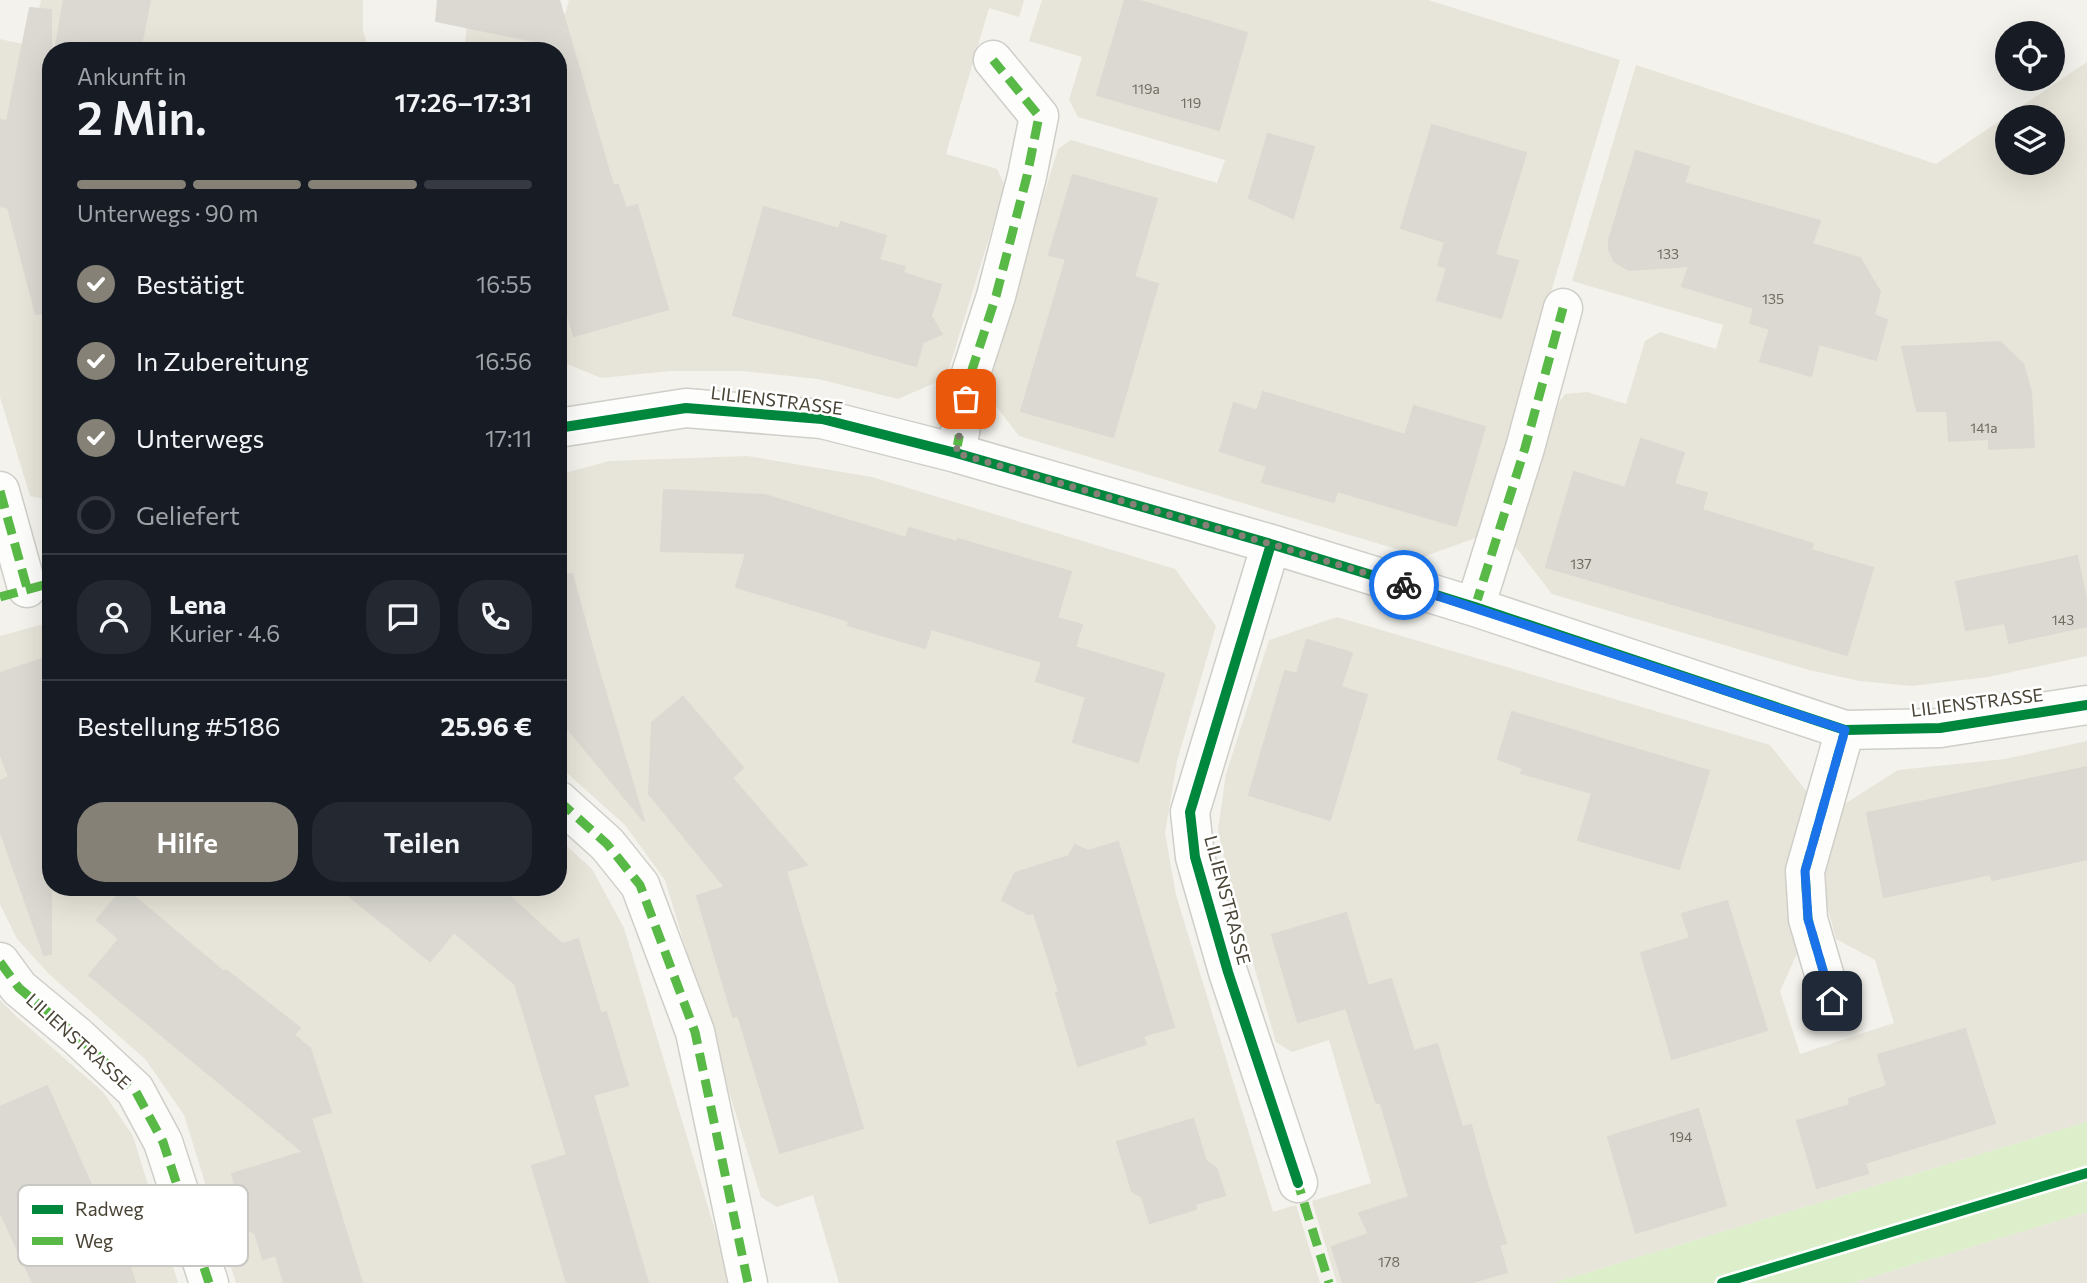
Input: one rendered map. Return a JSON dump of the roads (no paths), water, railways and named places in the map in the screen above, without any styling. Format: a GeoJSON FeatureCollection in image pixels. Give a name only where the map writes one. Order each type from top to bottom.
{"type":"FeatureCollection","features":[{"type":"Feature","properties":{"kind":"street"},"geometry":{"type":"LineString","coordinates":[[956,453],[971,373],[996,296],[1024,190],[1039,116],[993,60]]}},
{"type":"Feature","properties":{"kind":"street"},"geometry":{"type":"LineString","coordinates":[[1475,607],[1525,448],[1563,308]]}},
{"type":"Feature","properties":{"kind":"street","name":"LILIENSTRASSE"},"geometry":{"type":"LineString","coordinates":[[567,427],[687,408],[822,419],[956,453],[1271,544],[1475,607],[1845,730],[1940,727],[2087,705]]}},
{"type":"Feature","properties":{"kind":"street"},"geometry":{"type":"LineString","coordinates":[[0,491],[26,589]]}},
{"type":"Feature","properties":{"kind":"street","name":"LILIENSTRASSE"},"geometry":{"type":"LineString","coordinates":[[1271,544],[1190,812],[1195,856],[1228,971],[1298,1183]]}},
{"type":"Feature","properties":{"kind":"street"},"geometry":{"type":"LineString","coordinates":[[1832,1001],[1808,919],[1805,871],[1845,730]]}},
{"type":"Feature","properties":{"kind":"street"},"geometry":{"type":"LineString","coordinates":[[567,808],[607,844],[640,885],[695,1032],[748,1283]]}},
{"type":"Feature","properties":{"kind":"street","name":"LILIENSTRASSE"},"geometry":{"type":"LineString","coordinates":[[0,962],[19,988],[77,1036],[135,1090],[163,1142],[177,1185]]}},
{"type":"Feature","properties":{"kind":"street","name":"LILIENSTRASSE"},"geometry":{"type":"LineString","coordinates":[[203,1266],[209,1283]]}}]}
